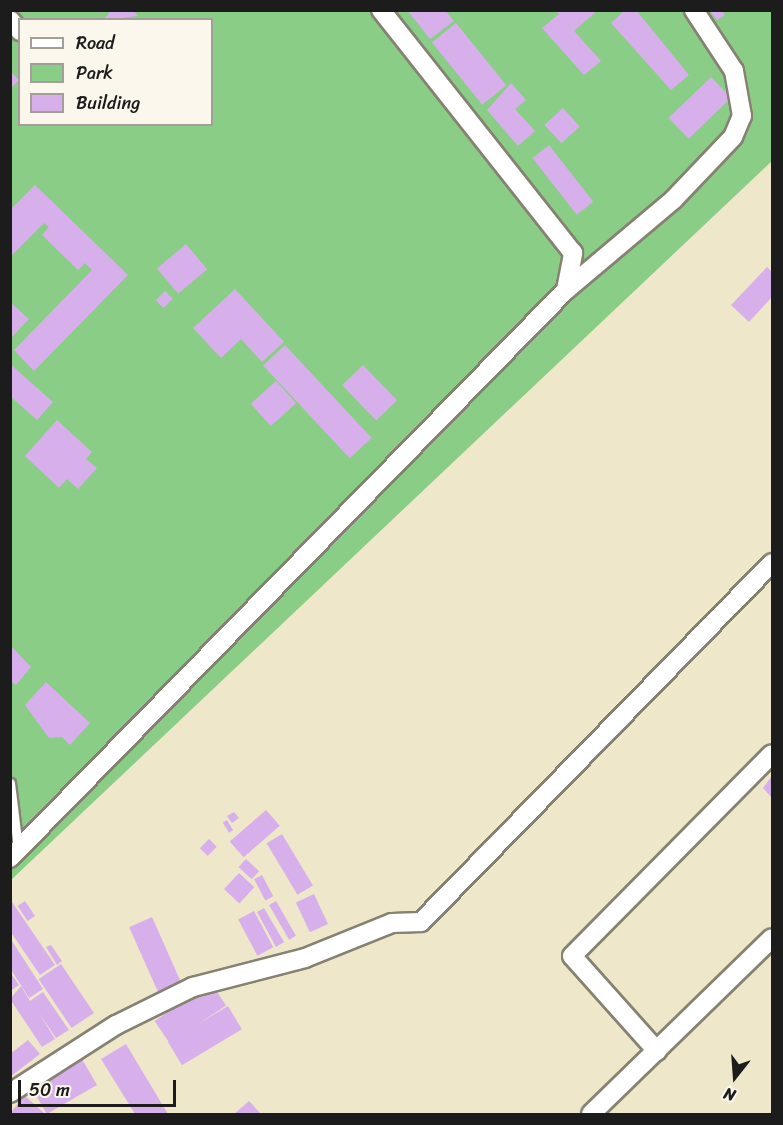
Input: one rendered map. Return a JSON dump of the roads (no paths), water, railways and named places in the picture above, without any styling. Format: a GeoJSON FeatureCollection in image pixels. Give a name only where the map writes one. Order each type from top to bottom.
{"type":"FeatureCollection","features":[{"type":"Feature","properties":{"kind":"street"},"geometry":{"type":"LineString","coordinates":[[381,10],[573,253],[566,290]]}},
{"type":"Feature","properties":{"kind":"street"},"geometry":{"type":"LineString","coordinates":[[14,854],[566,290],[673,200],[733,136],[742,116],[734,71],[694,10]]}},
{"type":"Feature","properties":{"kind":"street"},"geometry":{"type":"LineString","coordinates":[[10,1093],[116,1025],[193,987],[304,958],[392,923],[421,922],[772,563]]}},
{"type":"Feature","properties":{"kind":"street"},"geometry":{"type":"LineString","coordinates":[[657,1051],[572,956],[772,754]]}},
{"type":"Feature","properties":{"kind":"street"},"geometry":{"type":"LineString","coordinates":[[591,1114],[772,938]]}},
{"type":"Feature","properties":{"kind":"lane"},"geometry":{"type":"LineString","coordinates":[[10,783],[14,854]]}}]}
